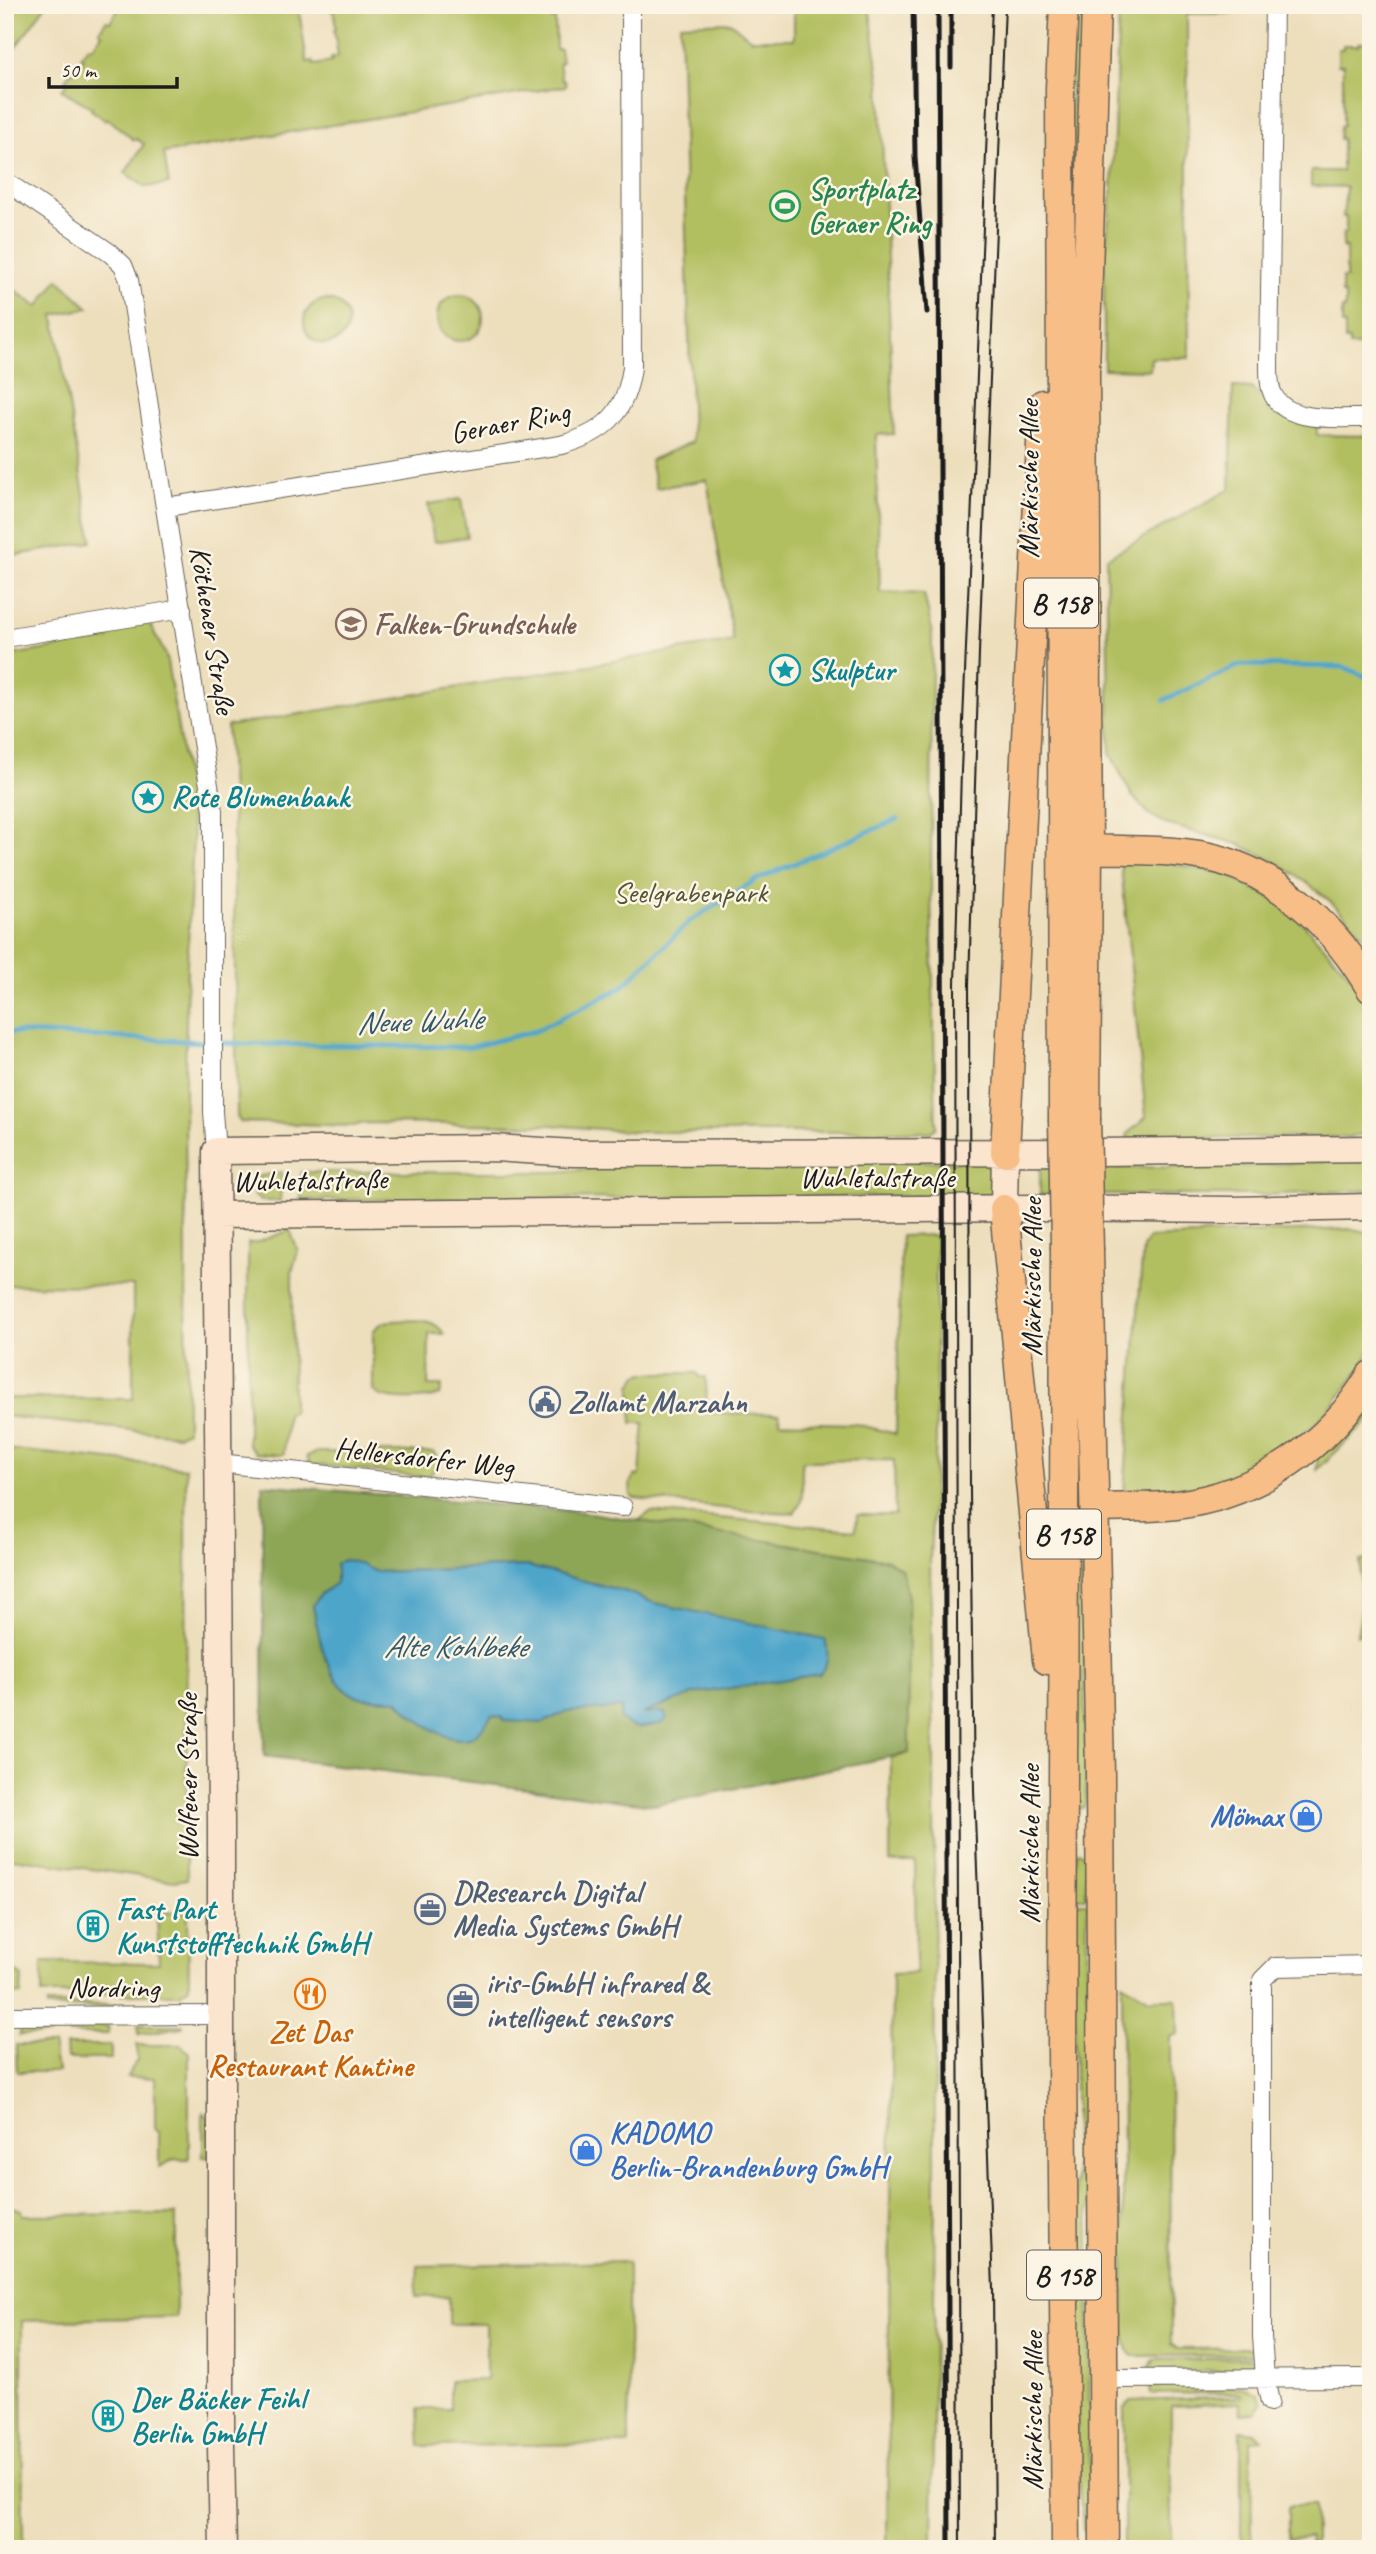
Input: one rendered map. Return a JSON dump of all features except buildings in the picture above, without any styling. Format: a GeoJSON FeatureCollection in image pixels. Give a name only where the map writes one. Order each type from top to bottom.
{"type":"FeatureCollection","features":[{"type":"Feature","properties":{"kind":"main road","name":"Märkische Allee"},"geometry":{"type":"LineString","coordinates":[[1064,5],[1060,88],[1074,1118],[1077,1250],[1095,1508],[1100,1774],[1104,2549]]}},
{"type":"Feature","properties":{"kind":"main road","name":"Märkische Allee"},"geometry":{"type":"LineString","coordinates":[[1074,1118],[1100,849],[1085,372],[1096,5]]}},
{"type":"Feature","properties":{"kind":"main road"},"geometry":{"type":"LineString","coordinates":[[1060,88],[1004,1209],[1062,1820]]}},
{"type":"Feature","properties":{"kind":"main road"},"geometry":{"type":"LineString","coordinates":[[1100,849],[1176,852],[1221,860],[1258,876],[1293,898],[1326,927],[1354,959],[1371,989]]}},
{"type":"Feature","properties":{"kind":"main road","name":"Wuhletalstraße"},"geometry":{"type":"LineString","coordinates":[[1371,1149],[573,1153],[494,1148],[216,1151],[217,1215],[1371,1207]]}},
{"type":"Feature","properties":{"kind":"main road","name":"Wolfener Straße"},"geometry":{"type":"LineString","coordinates":[[217,1215],[223,2549]]}},
{"type":"Feature","properties":{"kind":"main road","name":"Märkische Allee"},"geometry":{"type":"LineString","coordinates":[[1066,2549],[1062,1820],[1077,1250]]}},
{"type":"Feature","properties":{"kind":"main road"},"geometry":{"type":"LineString","coordinates":[[1095,1508],[1176,1505],[1212,1498],[1257,1482],[1289,1463],[1331,1428],[1358,1396],[1371,1375]]}},
{"type":"Feature","properties":{"kind":"street","name":"Geraer Ring"},"geometry":{"type":"LineString","coordinates":[[166,507],[561,445],[582,439],[602,427],[616,414],[629,391],[633,354],[631,5]]}},
{"type":"Feature","properties":{"kind":"street"},"geometry":{"type":"LineString","coordinates":[[1273,5],[1269,366],[1271,391],[1280,404],[1292,412],[1308,417],[1371,418]]}},
{"type":"Feature","properties":{"kind":"street","name":"Köthener Straße"},"geometry":{"type":"LineString","coordinates":[[5,181],[110,253],[123,265],[129,280],[213,811],[212,1066],[216,1151]]}},
{"type":"Feature","properties":{"kind":"street"},"geometry":{"type":"LineString","coordinates":[[5,638],[182,609]]}},
{"type":"Feature","properties":{"kind":"street","name":"Hellersdorfer Weg"},"geometry":{"type":"LineString","coordinates":[[219,1463],[623,1507]]}},
{"type":"Feature","properties":{"kind":"street"},"geometry":{"type":"LineString","coordinates":[[1270,2402],[1262,2336],[1262,1980],[1275,1966],[1371,1965]]}},
{"type":"Feature","properties":{"kind":"street","name":"Nordring"},"geometry":{"type":"LineString","coordinates":[[5,2016],[220,2015]]}},
{"type":"Feature","properties":{"kind":"street"},"geometry":{"type":"LineString","coordinates":[[1103,2379],[1371,2378]]}},
{"type":"Feature","properties":{"kind":"green space"},"geometry":{"type":"Polygon","coordinates":[[[5,5],[46,5],[5,62],[5,5]]]}},
{"type":"Feature","properties":{"kind":"green space"},"geometry":{"type":"Polygon","coordinates":[[[117,5],[298,5],[307,62],[313,61],[314,65],[332,62],[331,58],[338,57],[334,11],[331,11],[330,5],[549,5],[552,19],[555,19],[556,49],[560,49],[562,62],[559,63],[566,86],[164,153],[169,184],[145,187],[125,173],[144,144],[134,140],[107,118],[105,120],[91,110],[92,108],[62,90],[71,71],[74,72],[84,59],[81,56],[89,46],[92,48],[102,34],[99,31],[106,21],[110,22],[120,7],[117,5]]]}},
{"type":"Feature","properties":{"kind":"green space","name":"Seelgrabenpark"},"geometry":{"type":"Polygon","coordinates":[[[794,5],[869,5],[880,83],[894,434],[876,435],[880,592],[924,594],[932,630],[931,890],[936,1127],[931,1132],[637,1132],[551,1125],[364,1123],[354,1126],[241,1122],[237,1117],[233,826],[227,726],[733,641],[707,480],[656,488],[650,460],[692,442],[680,24],[730,22],[751,39],[794,39],[794,5]]]}},
{"type":"Feature","properties":{"kind":"green space"},"geometry":{"type":"Polygon","coordinates":[[[1071,5],[1084,5],[1076,199],[1070,199],[1071,5]]]}},
{"type":"Feature","properties":{"kind":"green space"},"geometry":{"type":"Polygon","coordinates":[[[1119,5],[1237,5],[1232,13],[1187,14],[1189,358],[1151,358],[1150,370],[1104,369],[1104,263],[1112,188],[1119,5]]]}},
{"type":"Feature","properties":{"kind":"green space"},"geometry":{"type":"Polygon","coordinates":[[[1359,42],[1371,42],[1371,340],[1365,340],[1364,346],[1349,346],[1349,340],[1345,340],[1345,325],[1342,325],[1345,294],[1342,294],[1342,278],[1346,278],[1343,233],[1346,232],[1346,217],[1343,217],[1346,187],[1311,186],[1311,171],[1342,171],[1342,139],[1339,139],[1340,127],[1343,126],[1343,65],[1338,65],[1338,49],[1343,49],[1343,45],[1358,45],[1359,42]]]}},
{"type":"Feature","properties":{"kind":"green space"},"geometry":{"type":"Polygon","coordinates":[[[58,279],[89,308],[54,315],[92,542],[5,557],[5,283],[38,307],[58,279]]]}},
{"type":"Feature","properties":{"kind":"green space"},"geometry":{"type":"Polygon","coordinates":[[[460,295],[469,296],[476,302],[482,309],[482,327],[476,334],[469,340],[460,341],[451,340],[444,334],[438,327],[437,318],[438,309],[444,302],[451,296],[460,295]]]}},
{"type":"Feature","properties":{"kind":"green space"},"geometry":{"type":"Polygon","coordinates":[[[326,300],[342,306],[348,322],[342,338],[326,344],[310,338],[304,322],[310,306],[326,300]]]}},
{"type":"Feature","properties":{"kind":"green space"},"geometry":{"type":"Polygon","coordinates":[[[1233,387],[1251,388],[1287,418],[1317,426],[1317,435],[1371,436],[1371,943],[1330,901],[1270,859],[1238,844],[1166,824],[1149,814],[1132,796],[1110,753],[1106,558],[1230,489],[1233,387]]]}},
{"type":"Feature","properties":{"kind":"green space"},"geometry":{"type":"Polygon","coordinates":[[[461,499],[467,537],[434,542],[428,504],[461,499]]]}},
{"type":"Feature","properties":{"kind":"green space"},"geometry":{"type":"Polygon","coordinates":[[[149,623],[166,655],[188,789],[193,838],[185,1085],[187,1431],[178,1435],[5,1416],[5,1398],[133,1399],[133,1286],[5,1285],[5,656],[109,639],[108,628],[149,623]]]}},
{"type":"Feature","properties":{"kind":"green space"},"geometry":{"type":"Polygon","coordinates":[[[1153,860],[1226,874],[1287,906],[1359,985],[1371,1009],[1371,1128],[1360,1135],[1349,1137],[1128,1139],[1127,1135],[1146,1117],[1121,867],[1122,863],[1153,860]]]}},
{"type":"Feature","properties":{"kind":"green space"},"geometry":{"type":"Polygon","coordinates":[[[1371,1158],[1371,1190],[1262,1195],[1040,1195],[1040,1168],[1232,1167],[1371,1158]]]}},
{"type":"Feature","properties":{"kind":"green space"},"geometry":{"type":"Polygon","coordinates":[[[987,1161],[994,1178],[991,1196],[301,1200],[301,1172],[558,1172],[636,1163],[987,1161]]]}},
{"type":"Feature","properties":{"kind":"green space"},"geometry":{"type":"Polygon","coordinates":[[[282,1172],[280,1201],[261,1201],[255,1196],[255,1177],[282,1172]]]}},
{"type":"Feature","properties":{"kind":"green space"},"geometry":{"type":"Polygon","coordinates":[[[1352,1229],[1371,1233],[1372,1340],[1368,1356],[1326,1412],[1277,1454],[1219,1481],[1156,1493],[1124,1491],[1143,1247],[1149,1238],[1352,1229]]]}},
{"type":"Feature","properties":{"kind":"green space"},"geometry":{"type":"Polygon","coordinates":[[[290,1230],[298,1251],[292,1272],[293,1412],[287,1413],[284,1453],[256,1453],[248,1444],[248,1243],[290,1230]]]}},
{"type":"Feature","properties":{"kind":"green space"},"geometry":{"type":"Polygon","coordinates":[[[936,1235],[936,1440],[930,1560],[934,1756],[935,2181],[932,2549],[887,2549],[892,1974],[916,1973],[915,1862],[890,1862],[891,1759],[909,1753],[908,1598],[902,1570],[888,1560],[638,1521],[650,1512],[856,1530],[857,1515],[895,1515],[894,1460],[803,1461],[801,1501],[794,1513],[748,1511],[634,1498],[631,1496],[630,1483],[634,1476],[640,1475],[644,1423],[632,1423],[631,1386],[638,1375],[645,1373],[697,1373],[700,1377],[706,1377],[707,1413],[779,1414],[780,1422],[856,1424],[896,1434],[901,1236],[936,1235]]]}},
{"type":"Feature","properties":{"kind":"green space"},"geometry":{"type":"Polygon","coordinates":[[[390,1321],[427,1322],[434,1324],[444,1334],[429,1334],[428,1386],[442,1386],[440,1395],[394,1399],[373,1390],[373,1331],[390,1321]]]}},
{"type":"Feature","properties":{"kind":"green space"},"geometry":{"type":"Polygon","coordinates":[[[1371,1401],[1371,1416],[1364,1425],[1317,1470],[1317,1457],[1331,1447],[1371,1401]]]}},
{"type":"Feature","properties":{"kind":"green space"},"geometry":{"type":"Polygon","coordinates":[[[5,1449],[186,1468],[187,1879],[174,1881],[5,1857],[5,1449]]]}},
{"type":"Feature","properties":{"kind":"green space"},"geometry":{"type":"Polygon","coordinates":[[[317,1452],[434,1452],[439,1466],[428,1476],[422,1477],[310,1464],[307,1456],[317,1452]]]}},
{"type":"Feature","properties":{"kind":"green space"},"geometry":{"type":"Polygon","coordinates":[[[1075,1482],[1082,1483],[1086,1802],[1084,1807],[1079,1809],[1075,1806],[1075,1482]]]}},
{"type":"Feature","properties":{"kind":"green space"},"geometry":{"type":"Polygon","coordinates":[[[262,1484],[590,1513],[888,1560],[902,1570],[908,1598],[909,1753],[655,1805],[264,1756],[262,1484]],[[527,1566],[377,1572],[362,1567],[322,1593],[313,1605],[321,1645],[339,1684],[360,1697],[398,1700],[416,1718],[448,1736],[486,1723],[492,1715],[543,1723],[565,1712],[622,1707],[639,1715],[693,1694],[819,1674],[697,1613],[654,1603],[627,1592],[527,1566]]]}},
{"type":"Feature","properties":{"kind":"green space"},"geometry":{"type":"Polygon","coordinates":[[[1371,1559],[1371,1635],[1357,1635],[1361,1613],[1360,1561],[1371,1559]]]}},
{"type":"Feature","properties":{"kind":"green space"},"geometry":{"type":"Polygon","coordinates":[[[1076,1852],[1086,1856],[1086,1898],[1073,1898],[1076,1852]]]}},
{"type":"Feature","properties":{"kind":"green space"},"geometry":{"type":"Polygon","coordinates":[[[1074,1903],[1087,1903],[1090,2528],[1087,2532],[1083,2530],[1077,2464],[1074,1903]]]}},
{"type":"Feature","properties":{"kind":"green space"},"geometry":{"type":"Polygon","coordinates":[[[188,1912],[189,1987],[180,1994],[42,1994],[42,1962],[159,1963],[157,1913],[188,1912]]]}},
{"type":"Feature","properties":{"kind":"green space"},"geometry":{"type":"Polygon","coordinates":[[[5,1962],[22,1977],[21,1994],[5,1995],[5,1962]]]}},
{"type":"Feature","properties":{"kind":"green space"},"geometry":{"type":"Polygon","coordinates":[[[1122,1983],[1150,1999],[1177,1999],[1178,2034],[1170,2037],[1171,2344],[1178,2349],[1250,2348],[1255,2351],[1255,2355],[1133,2356],[1128,2350],[1124,2336],[1122,1983]]]}},
{"type":"Feature","properties":{"kind":"green space"},"geometry":{"type":"Polygon","coordinates":[[[47,2004],[183,2006],[47,2008],[47,2004]]]}},
{"type":"Feature","properties":{"kind":"green space"},"geometry":{"type":"Polygon","coordinates":[[[138,2025],[183,2025],[183,2027],[138,2034],[138,2025]]]}},
{"type":"Feature","properties":{"kind":"green space"},"geometry":{"type":"Polygon","coordinates":[[[22,2026],[48,2026],[50,2035],[19,2035],[22,2026]]]}},
{"type":"Feature","properties":{"kind":"green space"},"geometry":{"type":"Polygon","coordinates":[[[71,2026],[108,2026],[109,2034],[69,2034],[71,2026]]]}},
{"type":"Feature","properties":{"kind":"green space"},"geometry":{"type":"Polygon","coordinates":[[[16,2045],[54,2045],[54,2060],[59,2072],[17,2072],[16,2045]]]}},
{"type":"Feature","properties":{"kind":"green space"},"geometry":{"type":"Polygon","coordinates":[[[66,2045],[111,2045],[111,2059],[67,2059],[66,2045]]]}},
{"type":"Feature","properties":{"kind":"green space"},"geometry":{"type":"Polygon","coordinates":[[[137,2045],[181,2045],[189,2053],[189,2159],[175,2159],[159,2167],[159,2131],[155,2130],[155,2078],[127,2077],[137,2060],[137,2045]]]}},
{"type":"Feature","properties":{"kind":"green space"},"geometry":{"type":"Polygon","coordinates":[[[203,2112],[209,2118],[209,2157],[203,2157],[203,2112]]]}},
{"type":"Feature","properties":{"kind":"green space"},"geometry":{"type":"Polygon","coordinates":[[[13,2207],[21,2210],[22,2215],[176,2214],[176,2317],[22,2321],[23,2549],[5,2549],[5,2217],[13,2207]]]}},
{"type":"Feature","properties":{"kind":"green space"},"geometry":{"type":"Polygon","coordinates":[[[627,2262],[628,2267],[629,2444],[420,2446],[418,2409],[450,2409],[450,2381],[486,2380],[486,2324],[449,2324],[449,2296],[416,2297],[418,2266],[627,2262]]]}},
{"type":"Feature","properties":{"kind":"green space"},"geometry":{"type":"Polygon","coordinates":[[[1250,2358],[1253,2362],[1242,2371],[1150,2371],[1149,2368],[1154,2360],[1250,2358]]]}},
{"type":"Feature","properties":{"kind":"green space"},"geometry":{"type":"Polygon","coordinates":[[[1150,2386],[1243,2387],[1258,2394],[1262,2403],[1255,2413],[1241,2414],[1240,2403],[1171,2406],[1171,2549],[1124,2549],[1124,2410],[1131,2401],[1241,2397],[1240,2393],[1151,2394],[1150,2386]]]}},
{"type":"Feature","properties":{"kind":"green space"},"geometry":{"type":"Polygon","coordinates":[[[1241,2430],[1255,2432],[1262,2440],[1251,2441],[1252,2549],[1241,2549],[1241,2430]]]}},
{"type":"Feature","properties":{"kind":"green space"},"geometry":{"type":"Polygon","coordinates":[[[1315,2505],[1315,2549],[1310,2549],[1310,2538],[1288,2539],[1288,2507],[1315,2505]]]}},
{"type":"Feature","properties":{"kind":"water","name":"Alte Kohlbeke"},"geometry":{"type":"Polygon","coordinates":[[[344,1560],[377,1572],[527,1566],[627,1592],[654,1603],[825,1639],[827,1662],[819,1674],[693,1694],[642,1714],[664,1712],[667,1718],[663,1723],[652,1726],[634,1727],[624,1723],[620,1718],[622,1708],[565,1712],[543,1723],[504,1721],[502,1717],[492,1715],[473,1736],[460,1739],[450,1737],[420,1721],[398,1700],[360,1697],[339,1684],[321,1645],[313,1605],[322,1593],[336,1583],[336,1564],[344,1560]]]}},
{"type":"Feature","properties":{"kind":"waterway","name":"Neue Wuhle"},"geometry":{"type":"LineString","coordinates":[[1164,700],[1240,665],[1344,667],[1371,679]]}},
{"type":"Feature","properties":{"kind":"waterway","name":"Neue Wuhle"},"geometry":{"type":"LineString","coordinates":[[5,1032],[246,1044],[471,1047],[535,1031],[621,988],[690,921],[756,880],[898,819]]}},
{"type":"Feature","properties":{"kind":"tram line"},"geometry":{"type":"LineString","coordinates":[[960,2549],[955,983],[992,5]]}},
{"type":"Feature","properties":{"kind":"tram line"},"geometry":{"type":"LineString","coordinates":[[995,2549],[993,2288],[974,1790],[970,1492],[969,984],[979,652],[1005,5]]}},
{"type":"Feature","properties":{"kind":"railway"},"geometry":{"type":"LineString","coordinates":[[913,5],[915,157],[927,312]]}},
{"type":"Feature","properties":{"kind":"railway"},"geometry":{"type":"LineString","coordinates":[[938,5],[949,2549]]}},
{"type":"Feature","properties":{"kind":"railway"},"geometry":{"type":"LineString","coordinates":[[951,5],[951,67]]}},
{"type":"Feature","properties":{"kind":"place","name":"Sportplatz Geraer Ring"},"geometry":{"type":"Point","coordinates":[785,206]}},
{"type":"Feature","properties":{"kind":"place","name":"Falken-Grundschule"},"geometry":{"type":"Point","coordinates":[351,624]}},
{"type":"Feature","properties":{"kind":"place","name":"Skulptur"},"geometry":{"type":"Point","coordinates":[785,670]}},
{"type":"Feature","properties":{"kind":"place","name":"Rote Blumenbank"},"geometry":{"type":"Point","coordinates":[148,797]}},
{"type":"Feature","properties":{"kind":"place","name":"Zollamt Marzahn"},"geometry":{"type":"Point","coordinates":[545,1402]}},
{"type":"Feature","properties":{"kind":"place","name":"Mömax"},"geometry":{"type":"Point","coordinates":[1306,1816]}},
{"type":"Feature","properties":{"kind":"place","name":"DResearch Digital Media Systems GmbH"},"geometry":{"type":"Point","coordinates":[430,1909]}},
{"type":"Feature","properties":{"kind":"place","name":"Fast Part Kunststofftechnik GmbH"},"geometry":{"type":"Point","coordinates":[93,1926]}},
{"type":"Feature","properties":{"kind":"place","name":"Zet Das Restaurant Kantine"},"geometry":{"type":"Point","coordinates":[310,1994]}},
{"type":"Feature","properties":{"kind":"place","name":"iris-GmbH infrared & intelligent sensors"},"geometry":{"type":"Point","coordinates":[463,2000]}},
{"type":"Feature","properties":{"kind":"place","name":"KADOMO Berlin-Brandenburg GmbH"},"geometry":{"type":"Point","coordinates":[586,2150]}},
{"type":"Feature","properties":{"kind":"place","name":"Der Bäcker Feihl Berlin GmbH"},"geometry":{"type":"Point","coordinates":[108,2416]}}]}
